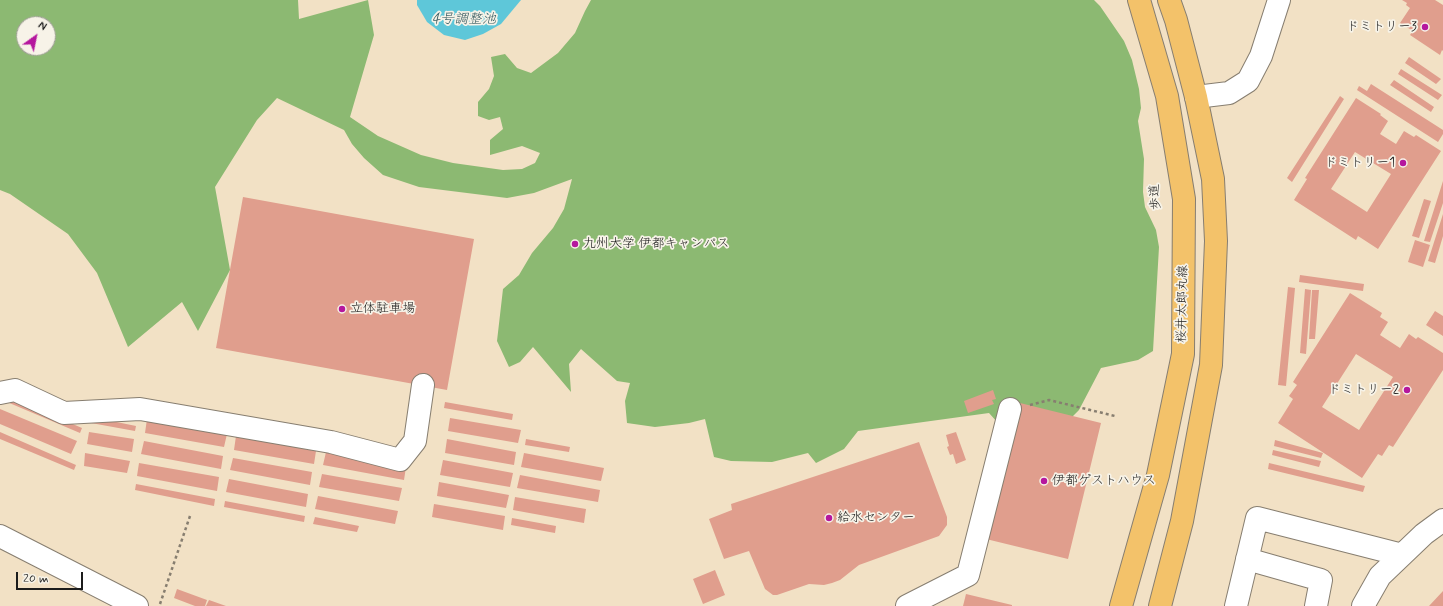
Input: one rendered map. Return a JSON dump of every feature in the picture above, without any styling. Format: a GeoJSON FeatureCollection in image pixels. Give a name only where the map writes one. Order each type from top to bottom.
{"type":"FeatureCollection","features":[{"type":"Feature","properties":{"kind":"main road","name":"桜井太郎丸線"},"geometry":{"type":"LineString","coordinates":[[1122,606],[1158,475],[1183,354],[1184,199],[1167,96],[1139,0]]}},
{"type":"Feature","properties":{"kind":"main road"},"geometry":{"type":"LineString","coordinates":[[1160,606],[1182,521],[1211,365],[1216,241],[1212,179],[1196,98],[1176,20],[1169,0]]}},
{"type":"Feature","properties":{"kind":"street"},"geometry":{"type":"LineString","coordinates":[[1196,98],[1229,93],[1248,81],[1261,56],[1278,0]]}},
{"type":"Feature","properties":{"kind":"street"},"geometry":{"type":"LineString","coordinates":[[0,393],[15,390],[64,414],[140,408],[331,442],[400,460],[415,441],[423,386]]}},
{"type":"Feature","properties":{"kind":"street"},"geometry":{"type":"LineString","coordinates":[[907,606],[968,575],[1010,409]]}},
{"type":"Feature","properties":{"kind":"street"},"geometry":{"type":"LineString","coordinates":[[1236,606],[1257,518],[1402,555]]}},
{"type":"Feature","properties":{"kind":"street"},"geometry":{"type":"LineString","coordinates":[[1363,606],[1380,576],[1424,534],[1443,520]]}},
{"type":"Feature","properties":{"kind":"street"},"geometry":{"type":"LineString","coordinates":[[0,536],[137,606]]}},
{"type":"Feature","properties":{"kind":"street"},"geometry":{"type":"LineString","coordinates":[[1247,559],[1321,580],[1316,606]]}},
{"type":"Feature","properties":{"kind":"path"},"geometry":{"type":"LineString","coordinates":[[1010,409],[1049,400],[1115,416]]}},
{"type":"Feature","properties":{"kind":"path"},"geometry":{"type":"LineString","coordinates":[[159,606],[190,516]]}},
{"type":"Feature","properties":{"kind":"green space"},"geometry":{"type":"Polygon","coordinates":[[[0,0],[298,0],[299,19],[368,0],[374,35],[350,117],[378,136],[421,155],[453,163],[503,170],[522,169],[535,163],[540,153],[522,146],[490,155],[490,140],[503,129],[500,117],[489,120],[478,116],[478,102],[489,89],[494,76],[491,57],[505,54],[517,68],[531,73],[558,53],[575,33],[591,0],[1094,0],[1100,6],[1124,41],[1132,60],[1139,89],[1141,108],[1138,121],[1144,159],[1143,192],[1145,207],[1156,230],[1159,247],[1153,351],[1138,360],[1101,368],[1079,410],[1066,423],[1007,433],[989,413],[858,431],[844,449],[816,463],[808,453],[772,462],[731,461],[714,457],[705,419],[689,423],[655,427],[627,423],[625,401],[630,383],[617,381],[581,349],[569,364],[571,392],[533,347],[520,362],[509,367],[497,341],[503,289],[519,275],[532,253],[553,228],[564,209],[572,179],[534,193],[507,198],[419,187],[383,175],[364,158],[352,144],[344,130],[277,98],[257,120],[215,187],[230,270],[198,331],[182,302],[128,347],[97,273],[68,234],[10,194],[0,190],[0,0]]]}},
{"type":"Feature","properties":{"kind":"water","name":"4号調整池"},"geometry":{"type":"Polygon","coordinates":[[[417,0],[521,0],[501,24],[483,34],[465,40],[444,35],[427,22],[417,5],[417,0]]]}},
{"type":"Feature","properties":{"kind":"building","name":"ドミトリー3"},"geometry":{"type":"Polygon","coordinates":[[[1402,0],[1435,0],[1443,5],[1443,51],[1442,50],[1440,55],[1410,35],[1413,31],[1400,23],[1410,8],[1406,5],[1407,3],[1402,0]]]}},
{"type":"Feature","properties":{"kind":"building"},"geometry":{"type":"Polygon","coordinates":[[[1409,57],[1441,79],[1436,84],[1405,63],[1409,57]]]}},
{"type":"Feature","properties":{"kind":"building"},"geometry":{"type":"Polygon","coordinates":[[[1401,69],[1442,95],[1438,100],[1398,74],[1401,69]]]}},
{"type":"Feature","properties":{"kind":"building"},"geometry":{"type":"Polygon","coordinates":[[[1394,80],[1434,107],[1431,112],[1390,85],[1394,80]]]}},
{"type":"Feature","properties":{"kind":"building"},"geometry":{"type":"Polygon","coordinates":[[[1371,84],[1443,130],[1443,134],[1438,142],[1357,90],[1359,86],[1367,91],[1371,84]]]}},
{"type":"Feature","properties":{"kind":"building"},"geometry":{"type":"Polygon","coordinates":[[[1340,96],[1344,99],[1292,182],[1287,178],[1340,96]]]}},
{"type":"Feature","properties":{"kind":"building","name":"ドミトリー1"},"geometry":{"type":"Polygon","coordinates":[[[1356,98],[1381,114],[1380,115],[1388,121],[1380,134],[1396,144],[1404,131],[1414,137],[1416,135],[1441,151],[1378,249],[1358,236],[1356,240],[1294,200],[1307,179],[1305,178],[1356,98]],[[1355,152],[1331,189],[1367,212],[1391,174],[1355,152]]]}},
{"type":"Feature","properties":{"kind":"building"},"geometry":{"type":"Polygon","coordinates":[[[1443,181],[1443,203],[1430,242],[1424,241],[1443,181]]]}},
{"type":"Feature","properties":{"kind":"building","name":"立体駐車場"},"geometry":{"type":"Polygon","coordinates":[[[243,197],[474,239],[447,390],[216,348],[243,197]]]}},
{"type":"Feature","properties":{"kind":"building"},"geometry":{"type":"Polygon","coordinates":[[[1424,199],[1431,201],[1419,238],[1412,236],[1424,199]]]}},
{"type":"Feature","properties":{"kind":"building"},"geometry":{"type":"Polygon","coordinates":[[[1443,214],[1443,236],[1435,263],[1428,261],[1443,214]]]}},
{"type":"Feature","properties":{"kind":"building"},"geometry":{"type":"Polygon","coordinates":[[[1415,240],[1430,245],[1423,267],[1408,262],[1415,240]]]}},
{"type":"Feature","properties":{"kind":"building"},"geometry":{"type":"Polygon","coordinates":[[[1300,275],[1364,284],[1363,291],[1299,282],[1300,275]]]}},
{"type":"Feature","properties":{"kind":"building"},"geometry":{"type":"Polygon","coordinates":[[[1288,287],[1295,288],[1286,386],[1278,385],[1288,287]]]}},
{"type":"Feature","properties":{"kind":"building"},"geometry":{"type":"Polygon","coordinates":[[[1305,289],[1311,290],[1306,354],[1300,353],[1305,289]]]}},
{"type":"Feature","properties":{"kind":"building"},"geometry":{"type":"Polygon","coordinates":[[[1312,290],[1319,290],[1315,339],[1309,339],[1312,290]]]}},
{"type":"Feature","properties":{"kind":"building","name":"ドミトリー2"},"geometry":{"type":"Polygon","coordinates":[[[1350,293],[1382,313],[1380,317],[1388,322],[1380,335],[1400,348],[1409,334],[1416,339],[1418,337],[1443,353],[1443,370],[1393,447],[1389,445],[1382,456],[1378,454],[1362,478],[1278,423],[1293,399],[1289,396],[1297,385],[1293,382],[1350,293]],[[1356,354],[1322,407],[1359,430],[1393,377],[1356,354]]]}},
{"type":"Feature","properties":{"kind":"building"},"geometry":{"type":"Polygon","coordinates":[[[1435,311],[1443,316],[1443,336],[1426,325],[1435,311]]]}},
{"type":"Feature","properties":{"kind":"building"},"geometry":{"type":"Polygon","coordinates":[[[993,390],[996,399],[992,400],[994,404],[968,413],[964,401],[993,390]]]}},
{"type":"Feature","properties":{"kind":"building"},"geometry":{"type":"Polygon","coordinates":[[[0,393],[82,428],[80,433],[0,399],[0,393]]]}},
{"type":"Feature","properties":{"kind":"building"},"geometry":{"type":"Polygon","coordinates":[[[445,402],[513,414],[512,420],[444,408],[445,402]]]}},
{"type":"Feature","properties":{"kind":"building","name":"伊都ゲストハウス"},"geometry":{"type":"Polygon","coordinates":[[[1020,403],[1101,423],[1068,559],[986,539],[1020,403]]]}},
{"type":"Feature","properties":{"kind":"building"},"geometry":{"type":"Polygon","coordinates":[[[0,409],[77,441],[71,454],[0,424],[0,409]]]}},
{"type":"Feature","properties":{"kind":"building"},"geometry":{"type":"Polygon","coordinates":[[[92,417],[136,426],[135,431],[91,423],[92,417]]]}},
{"type":"Feature","properties":{"kind":"building"},"geometry":{"type":"Polygon","coordinates":[[[450,418],[521,430],[518,443],[448,431],[450,418]]]}},
{"type":"Feature","properties":{"kind":"building"},"geometry":{"type":"Polygon","coordinates":[[[147,419],[227,434],[224,447],[145,433],[147,419]]]}},
{"type":"Feature","properties":{"kind":"building"},"geometry":{"type":"Polygon","coordinates":[[[0,432],[76,465],[74,470],[0,439],[0,432]]]}},
{"type":"Feature","properties":{"kind":"building"},"geometry":{"type":"Polygon","coordinates":[[[89,432],[134,439],[132,452],[87,444],[89,432]]]}},
{"type":"Feature","properties":{"kind":"building"},"geometry":{"type":"Polygon","coordinates":[[[956,432],[966,460],[956,464],[953,454],[950,455],[947,447],[949,446],[946,435],[956,432]]]}},
{"type":"Feature","properties":{"kind":"building"},"geometry":{"type":"Polygon","coordinates":[[[236,436],[316,451],[314,464],[234,450],[236,436]]]}},
{"type":"Feature","properties":{"kind":"building"},"geometry":{"type":"Polygon","coordinates":[[[447,439],[516,452],[514,465],[445,453],[447,439]]]}},
{"type":"Feature","properties":{"kind":"building"},"geometry":{"type":"Polygon","coordinates":[[[526,439],[570,447],[569,452],[525,445],[526,439]]]}},
{"type":"Feature","properties":{"kind":"building"},"geometry":{"type":"Polygon","coordinates":[[[1275,440],[1323,453],[1321,458],[1274,446],[1275,440]]]}},
{"type":"Feature","properties":{"kind":"building"},"geometry":{"type":"Polygon","coordinates":[[[144,441],[223,456],[221,469],[141,454],[144,441]]]}},
{"type":"Feature","properties":{"kind":"building","name":"給水センター"},"geometry":{"type":"Polygon","coordinates":[[[919,442],[947,517],[947,525],[939,536],[859,565],[840,580],[832,583],[824,585],[809,584],[777,595],[773,595],[765,589],[749,551],[724,559],[709,519],[732,510],[731,504],[919,442]]]}},
{"type":"Feature","properties":{"kind":"building"},"geometry":{"type":"Polygon","coordinates":[[[1273,450],[1321,461],[1319,467],[1272,455],[1273,450]]]}},
{"type":"Feature","properties":{"kind":"building"},"geometry":{"type":"Polygon","coordinates":[[[326,452],[406,467],[404,480],[323,465],[326,452]]]}},
{"type":"Feature","properties":{"kind":"building"},"geometry":{"type":"Polygon","coordinates":[[[85,453],[130,461],[127,473],[84,466],[85,453]]]}},
{"type":"Feature","properties":{"kind":"building"},"geometry":{"type":"Polygon","coordinates":[[[524,453],[604,468],[601,481],[521,467],[524,453]]]}},
{"type":"Feature","properties":{"kind":"building"},"geometry":{"type":"Polygon","coordinates":[[[233,458],[312,472],[310,485],[230,470],[233,458]]]}},
{"type":"Feature","properties":{"kind":"building"},"geometry":{"type":"Polygon","coordinates":[[[443,460],[513,473],[510,487],[440,475],[443,460]]]}},
{"type":"Feature","properties":{"kind":"building"},"geometry":{"type":"Polygon","coordinates":[[[139,463],[219,477],[217,491],[137,476],[139,463]]]}},
{"type":"Feature","properties":{"kind":"building"},"geometry":{"type":"Polygon","coordinates":[[[1269,463],[1365,486],[1363,492],[1268,469],[1269,463]]]}},
{"type":"Feature","properties":{"kind":"building"},"geometry":{"type":"Polygon","coordinates":[[[322,474],[402,488],[399,501],[319,487],[322,474]]]}},
{"type":"Feature","properties":{"kind":"building"},"geometry":{"type":"Polygon","coordinates":[[[520,475],[600,490],[598,502],[517,488],[520,475]]]}},
{"type":"Feature","properties":{"kind":"building"},"geometry":{"type":"Polygon","coordinates":[[[229,479],[308,494],[306,507],[226,492],[229,479]]]}},
{"type":"Feature","properties":{"kind":"building"},"geometry":{"type":"Polygon","coordinates":[[[439,482],[509,495],[506,508],[437,496],[439,482]]]}},
{"type":"Feature","properties":{"kind":"building"},"geometry":{"type":"Polygon","coordinates":[[[136,484],[215,499],[214,506],[135,490],[136,484]]]}},
{"type":"Feature","properties":{"kind":"building"},"geometry":{"type":"Polygon","coordinates":[[[318,496],[398,511],[395,524],[315,509],[318,496]]]}},
{"type":"Feature","properties":{"kind":"building"},"geometry":{"type":"Polygon","coordinates":[[[515,497],[586,509],[584,523],[513,510],[515,497]]]}},
{"type":"Feature","properties":{"kind":"building"},"geometry":{"type":"Polygon","coordinates":[[[225,501],[305,516],[304,522],[224,507],[225,501]]]}},
{"type":"Feature","properties":{"kind":"building"},"geometry":{"type":"Polygon","coordinates":[[[434,504],[505,516],[503,530],[432,517],[434,504]]]}},
{"type":"Feature","properties":{"kind":"building"},"geometry":{"type":"Polygon","coordinates":[[[315,517],[359,526],[357,532],[313,524],[315,517]]]}},
{"type":"Feature","properties":{"kind":"building"},"geometry":{"type":"Polygon","coordinates":[[[512,518],[556,526],[555,533],[511,525],[512,518]]]}},
{"type":"Feature","properties":{"kind":"building"},"geometry":{"type":"Polygon","coordinates":[[[715,570],[725,595],[703,604],[693,579],[715,570]]]}},
{"type":"Feature","properties":{"kind":"building"},"geometry":{"type":"Polygon","coordinates":[[[177,589],[207,600],[205,606],[195,606],[174,598],[177,589]]]}},
{"type":"Feature","properties":{"kind":"building"},"geometry":{"type":"Polygon","coordinates":[[[1443,591],[1443,606],[1429,606],[1443,591]]]}},
{"type":"Feature","properties":{"kind":"building"},"geometry":{"type":"Polygon","coordinates":[[[966,594],[1012,605],[1012,606],[963,606],[966,594]]]}},
{"type":"Feature","properties":{"kind":"building"},"geometry":{"type":"Polygon","coordinates":[[[209,600],[226,606],[206,606],[209,600]]]}},
{"type":"Feature","properties":{"kind":"place","name":"ドミトリー3"},"geometry":{"type":"Point","coordinates":[1425,27]}},
{"type":"Feature","properties":{"kind":"place","name":"ドミトリー1"},"geometry":{"type":"Point","coordinates":[1403,163]}},
{"type":"Feature","properties":{"kind":"place","name":"九州大学 伊都キャンパス"},"geometry":{"type":"Point","coordinates":[575,244]}},
{"type":"Feature","properties":{"kind":"place","name":"立体駐車場"},"geometry":{"type":"Point","coordinates":[342,309]}},
{"type":"Feature","properties":{"kind":"place","name":"ドミトリー2"},"geometry":{"type":"Point","coordinates":[1407,390]}},
{"type":"Feature","properties":{"kind":"place","name":"伊都ゲストハウス"},"geometry":{"type":"Point","coordinates":[1044,481]}},
{"type":"Feature","properties":{"kind":"place","name":"給水センター"},"geometry":{"type":"Point","coordinates":[829,518]}}]}
